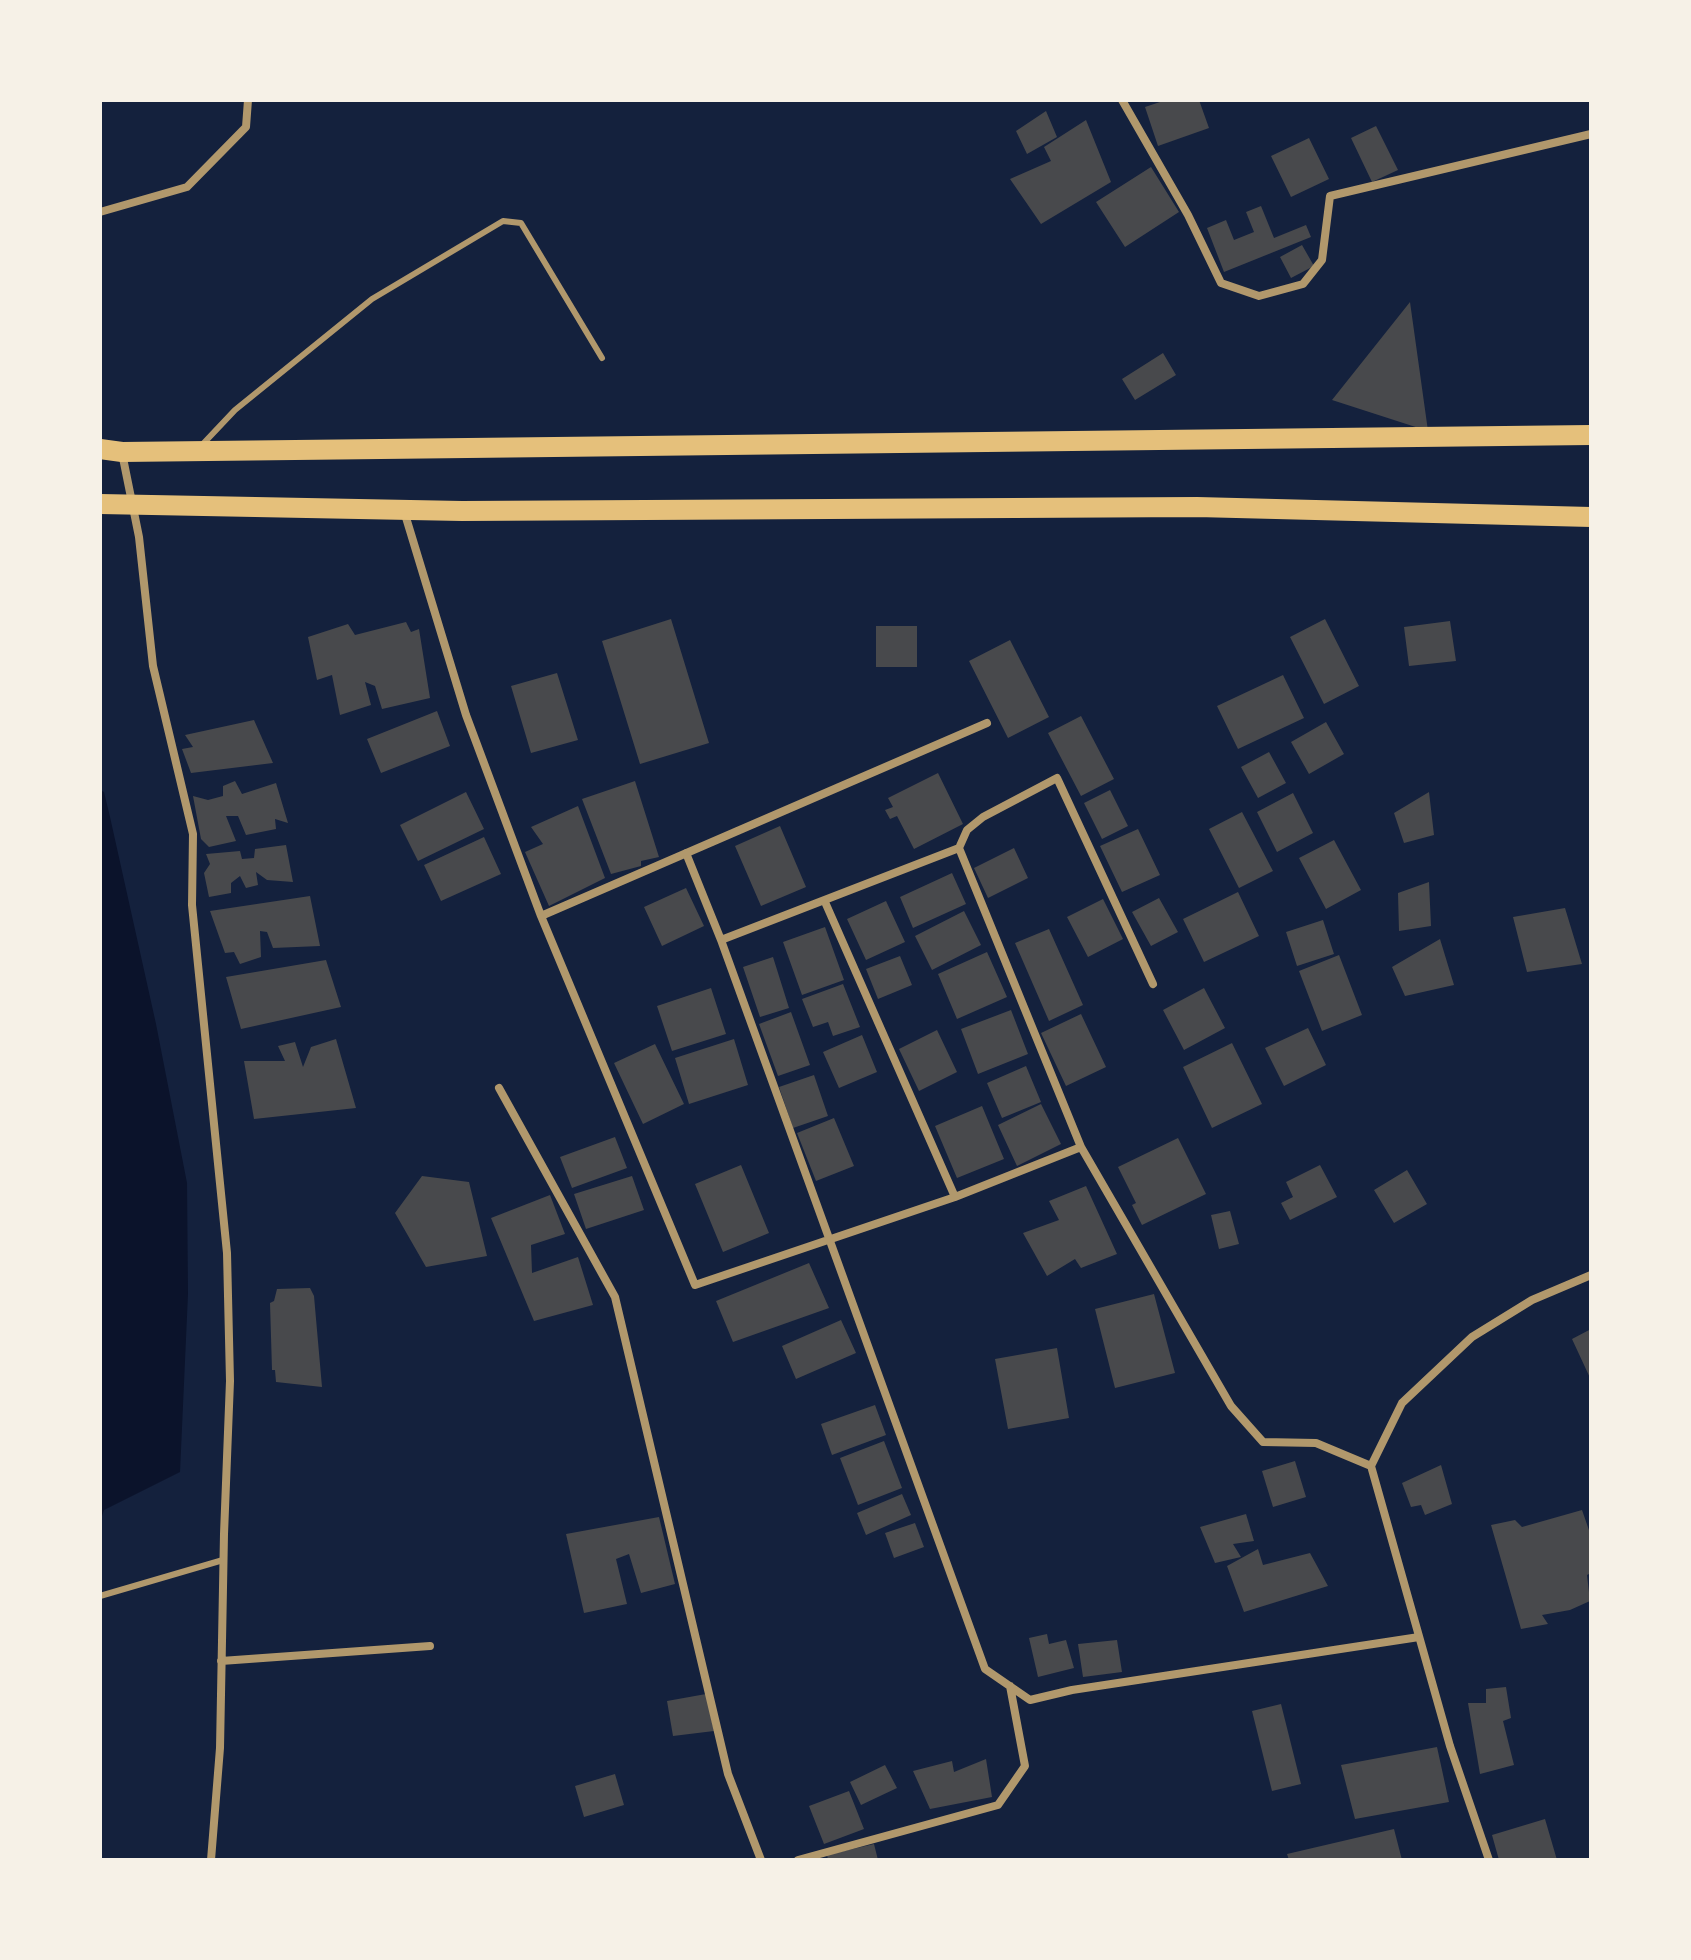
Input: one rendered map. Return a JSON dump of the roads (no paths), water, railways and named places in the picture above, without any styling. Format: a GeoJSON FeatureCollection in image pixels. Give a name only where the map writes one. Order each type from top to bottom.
{"type":"FeatureCollection","features":[{"type":"Feature","properties":{"kind":"main road"},"geometry":{"type":"LineString","coordinates":[[100,449],[122,452],[1591,435]]}},
{"type":"Feature","properties":{"kind":"main road"},"geometry":{"type":"LineString","coordinates":[[100,504],[404,510],[1197,507],[1591,517]]}},
{"type":"Feature","properties":{"kind":"street"},"geometry":{"type":"LineString","coordinates":[[100,212],[187,187],[246,127],[248,100]]}},
{"type":"Feature","properties":{"kind":"street"},"geometry":{"type":"LineString","coordinates":[[1122,100],[1188,215],[1221,283],[1259,296],[1303,284],[1322,260],[1330,196],[1591,134]]}},
{"type":"Feature","properties":{"kind":"street"},"geometry":{"type":"LineString","coordinates":[[122,452],[139,537],[153,666],[193,834],[192,905],[227,1253],[230,1381],[220,1748],[211,1860]]}},
{"type":"Feature","properties":{"kind":"street"},"geometry":{"type":"LineString","coordinates":[[404,510],[466,715],[541,916],[695,1285],[955,1197],[1081,1147]]}},
{"type":"Feature","properties":{"kind":"street"},"geometry":{"type":"LineString","coordinates":[[541,916],[987,723]]}},
{"type":"Feature","properties":{"kind":"street"},"geometry":{"type":"LineString","coordinates":[[721,940],[959,848],[967,830],[983,817],[1057,778],[1153,984]]}},
{"type":"Feature","properties":{"kind":"street"},"geometry":{"type":"LineString","coordinates":[[959,848],[1081,1147],[1231,1406],[1263,1442],[1316,1443],[1371,1466]]}},
{"type":"Feature","properties":{"kind":"street"},"geometry":{"type":"LineString","coordinates":[[686,853],[721,940],[985,1669],[1030,1700],[1072,1690],[1419,1637]]}},
{"type":"Feature","properties":{"kind":"street"},"geometry":{"type":"LineString","coordinates":[[825,902],[955,1197]]}},
{"type":"Feature","properties":{"kind":"street"},"geometry":{"type":"LineString","coordinates":[[499,1088],[615,1297],[728,1774],[761,1860]]}},
{"type":"Feature","properties":{"kind":"street"},"geometry":{"type":"LineString","coordinates":[[1489,1860],[1450,1746],[1371,1466],[1402,1403],[1472,1337],[1532,1300],[1591,1275]]}},
{"type":"Feature","properties":{"kind":"street"},"geometry":{"type":"LineString","coordinates":[[221,1661],[430,1646]]}},
{"type":"Feature","properties":{"kind":"street"},"geometry":{"type":"LineString","coordinates":[[798,1860],[998,1805],[1025,1766],[1010,1686]]}},
{"type":"Feature","properties":{"kind":"lane"},"geometry":{"type":"LineString","coordinates":[[196,451],[235,410],[372,299],[503,221],[521,223],[602,358]]}},
{"type":"Feature","properties":{"kind":"lane"},"geometry":{"type":"LineString","coordinates":[[100,1596],[223,1560]]}},
{"type":"Feature","properties":{"kind":"water"},"geometry":{"type":"Polygon","coordinates":[[[100,790],[104,792],[110,817],[156,1024],[187,1183],[188,1294],[180,1472],[104,1510],[100,1522],[100,790]]]}}]}
